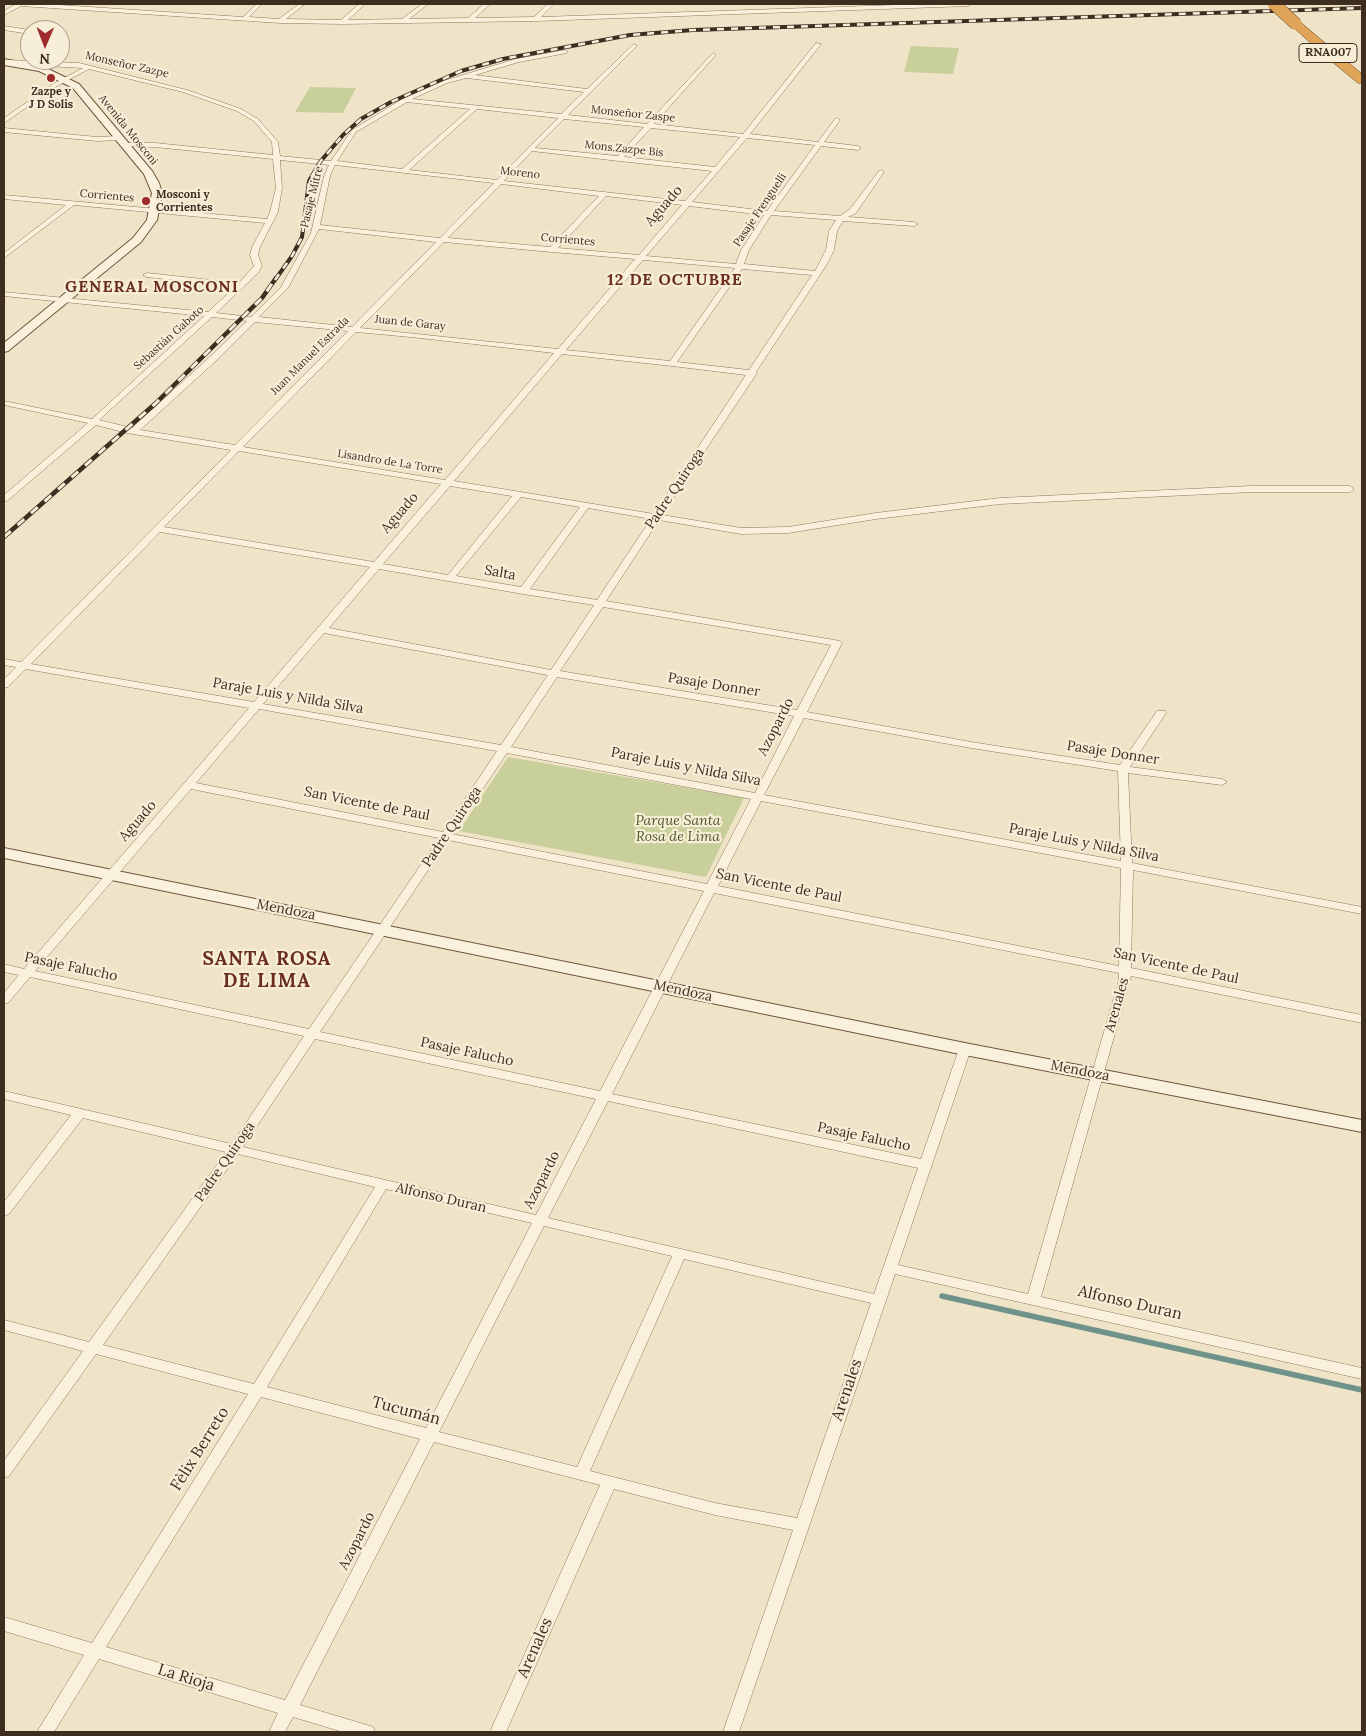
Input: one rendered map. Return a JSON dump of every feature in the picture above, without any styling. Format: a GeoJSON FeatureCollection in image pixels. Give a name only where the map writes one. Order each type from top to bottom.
{"type":"FeatureCollection","features":[{"type":"Feature","properties":{"kind":"highway","name":"RNA007"},"geometry":{"type":"LineString","coordinates":[[1274,4],[1362,70]]}},
{"type":"Feature","properties":{"kind":"highway","name":"RNA007"},"geometry":{"type":"LineString","coordinates":[[1287,4],[1302,24],[1362,80]]}},
{"type":"Feature","properties":{"kind":"street"},"geometry":{"type":"LineString","coordinates":[[4,13],[20,4],[280,21],[402,22],[969,4]]}},
{"type":"Feature","properties":{"kind":"street"},"geometry":{"type":"LineString","coordinates":[[137,12],[149,4]]}},
{"type":"Feature","properties":{"kind":"street"},"geometry":{"type":"LineString","coordinates":[[245,18],[259,4]]}},
{"type":"Feature","properties":{"kind":"street"},"geometry":{"type":"LineString","coordinates":[[280,21],[302,4]]}},
{"type":"Feature","properties":{"kind":"street"},"geometry":{"type":"LineString","coordinates":[[343,22],[362,4]]}},
{"type":"Feature","properties":{"kind":"street"},"geometry":{"type":"LineString","coordinates":[[402,22],[425,4]]}},
{"type":"Feature","properties":{"kind":"street"},"geometry":{"type":"LineString","coordinates":[[468,21],[487,4]]}},
{"type":"Feature","properties":{"kind":"street"},"geometry":{"type":"LineString","coordinates":[[536,19],[551,4]]}},
{"type":"Feature","properties":{"kind":"street"},"geometry":{"type":"LineString","coordinates":[[4,28],[20,30]]}},
{"type":"Feature","properties":{"kind":"street","name":"Aguado"},"geometry":{"type":"LineString","coordinates":[[4,1000],[716,169],[818,44]]}},
{"type":"Feature","properties":{"kind":"street","name":"Juan Manuel Estrada"},"geometry":{"type":"LineString","coordinates":[[4,685],[500,182],[562,116],[634,46]]}},
{"type":"Feature","properties":{"kind":"street","name":"Pasaje Mitre"},"geometry":{"type":"LineString","coordinates":[[134,431],[215,357],[291,279],[315,233],[327,176],[333,163],[354,131],[406,100],[463,76],[518,60],[565,52]]}},
{"type":"Feature","properties":{"kind":"street"},"geometry":{"type":"LineString","coordinates":[[619,159],[713,55]]}},
{"type":"Feature","properties":{"kind":"street","name":"Monseñor Zazpe"},"geometry":{"type":"LineString","coordinates":[[4,62],[66,64],[89,67],[185,91]]}},
{"type":"Feature","properties":{"kind":"street","name":"Avenida Mosconi"},"geometry":{"type":"LineString","coordinates":[[4,62],[41,70],[67,80],[81,91],[148,173],[157,193],[155,211],[146,230],[137,240],[4,349]]}},
{"type":"Feature","properties":{"kind":"street"},"geometry":{"type":"LineString","coordinates":[[4,121],[56,85],[89,67]]}},
{"type":"Feature","properties":{"kind":"street"},"geometry":{"type":"LineString","coordinates":[[463,76],[588,91]]}},
{"type":"Feature","properties":{"kind":"street","name":"Sebastián Gaboto"},"geometry":{"type":"LineString","coordinates":[[4,499],[95,422],[104,411],[212,314],[258,266],[254,256],[256,248],[274,212],[279,188],[275,142],[256,120],[239,110],[222,102],[185,91]]}},
{"type":"Feature","properties":{"kind":"street","name":"Monseñor Zaspe"},"geometry":{"type":"LineString","coordinates":[[406,100],[858,148]]}},
{"type":"Feature","properties":{"kind":"street"},"geometry":{"type":"LineString","coordinates":[[404,171],[476,107]]}},
{"type":"Feature","properties":{"kind":"street","name":"Pasaje Frenguelli"},"geometry":{"type":"LineString","coordinates":[[672,364],[738,270],[745,250],[769,213],[837,120]]}},
{"type":"Feature","properties":{"kind":"street","name":"Moreno"},"geometry":{"type":"LineString","coordinates":[[4,130],[333,163],[769,213],[914,224]]}},
{"type":"Feature","properties":{"kind":"street","name":"Mons.Zazpe Bis"},"geometry":{"type":"LineString","coordinates":[[530,149],[716,169]]}},
{"type":"Feature","properties":{"kind":"street","name":"Padre Quiroga"},"geometry":{"type":"LineString","coordinates":[[4,1472],[235,1149],[504,749],[753,373],[830,250],[833,231],[840,219],[853,211],[881,172]]}},
{"type":"Feature","properties":{"kind":"street"},"geometry":{"type":"LineString","coordinates":[[552,250],[604,194]]}},
{"type":"Feature","properties":{"kind":"street","name":"Corrientes"},"geometry":{"type":"LineString","coordinates":[[4,198],[268,221]]}},
{"type":"Feature","properties":{"kind":"street"},"geometry":{"type":"LineString","coordinates":[[4,256],[71,204]]}},
{"type":"Feature","properties":{"kind":"street","name":"Corrientes"},"geometry":{"type":"LineString","coordinates":[[317,227],[817,273]]}},
{"type":"Feature","properties":{"kind":"street"},"geometry":{"type":"LineString","coordinates":[[147,275],[241,285]]}},
{"type":"Feature","properties":{"kind":"street","name":"Juan de Garay"},"geometry":{"type":"LineString","coordinates":[[4,294],[355,329],[753,373]]}},
{"type":"Feature","properties":{"kind":"street","name":"Lisandro de La Torre"},"geometry":{"type":"LineString","coordinates":[[4,403],[134,431],[236,449],[741,532],[773,532],[876,516],[1000,501],[1252,489],[1350,489]]}},
{"type":"Feature","properties":{"kind":"street"},"geometry":{"type":"LineString","coordinates":[[450,578],[518,494]]}},
{"type":"Feature","properties":{"kind":"street"},"geometry":{"type":"LineString","coordinates":[[524,591],[585,506]]}},
{"type":"Feature","properties":{"kind":"street","name":"Salta"},"geometry":{"type":"LineString","coordinates":[[158,529],[837,643]]}},
{"type":"Feature","properties":{"kind":"street","name":"Pasaje Donner"},"geometry":{"type":"LineString","coordinates":[[321,629],[553,673],[801,713],[971,746],[1222,782]]}},
{"type":"Feature","properties":{"kind":"street","name":"Azopardo"},"geometry":{"type":"LineString","coordinates":[[277,1732],[837,643]]}},
{"type":"Feature","properties":{"kind":"street","name":"Paraje Luis y Nilda Silva"},"geometry":{"type":"LineString","coordinates":[[4,662],[504,749],[1362,910]]}},
{"type":"Feature","properties":{"kind":"street"},"geometry":{"type":"LineString","coordinates":[[1123,769],[1161,713]]}},
{"type":"Feature","properties":{"kind":"street","name":"Arenales"},"geometry":{"type":"LineString","coordinates":[[1033,1299],[1127,970],[1127,867],[1123,769]]}},
{"type":"Feature","properties":{"kind":"street","name":"San Vicente de Paul"},"geometry":{"type":"LineString","coordinates":[[189,785],[1127,970],[1362,1019]]}},
{"type":"Feature","properties":{"kind":"street","name":"Mendoza"},"geometry":{"type":"LineString","coordinates":[[4,853],[966,1049],[1362,1126]]}},
{"type":"Feature","properties":{"kind":"street","name":"Pasaje Falucho"},"geometry":{"type":"LineString","coordinates":[[4,968],[925,1165]]}},
{"type":"Feature","properties":{"kind":"street","name":"Arenales"},"geometry":{"type":"LineString","coordinates":[[731,1732],[889,1268],[966,1049]]}},
{"type":"Feature","properties":{"kind":"street","name":"Alfonso Duran"},"geometry":{"type":"LineString","coordinates":[[4,1095],[879,1300]]}},
{"type":"Feature","properties":{"kind":"street"},"geometry":{"type":"LineString","coordinates":[[4,1211],[80,1113]]}},
{"type":"Feature","properties":{"kind":"street","name":"Fèlix Berreto"},"geometry":{"type":"LineString","coordinates":[[45,1732],[384,1184]]}},
{"type":"Feature","properties":{"kind":"street"},"geometry":{"type":"LineString","coordinates":[[581,1475],[680,1253]]}},
{"type":"Feature","properties":{"kind":"street","name":"Alfonso Duran"},"geometry":{"type":"LineString","coordinates":[[889,1268],[1362,1374]]}},
{"type":"Feature","properties":{"kind":"street","name":"Tucumán"},"geometry":{"type":"LineString","coordinates":[[4,1325],[715,1509],[801,1525]]}},
{"type":"Feature","properties":{"kind":"street","name":"Arenales"},"geometry":{"type":"LineString","coordinates":[[498,1732],[609,1482]]}},
{"type":"Feature","properties":{"kind":"street","name":"La Rioja"},"geometry":{"type":"LineString","coordinates":[[4,1624],[367,1732]]}},
{"type":"Feature","properties":{"kind":"green space"},"geometry":{"type":"Polygon","coordinates":[[[911,46],[959,48],[953,74],[904,72],[911,46]]]}},
{"type":"Feature","properties":{"kind":"green space"},"geometry":{"type":"Polygon","coordinates":[[[310,87],[356,88],[343,113],[295,112],[310,87]]]}},
{"type":"Feature","properties":{"kind":"green space","name":"Parque Santa Rosa de Lima"},"geometry":{"type":"Polygon","coordinates":[[[508,757],[744,798],[706,877],[459,831],[508,757]]]}},
{"type":"Feature","properties":{"kind":"waterway"},"geometry":{"type":"LineString","coordinates":[[942,1296],[1362,1390]]}},
{"type":"Feature","properties":{"kind":"railway"},"geometry":{"type":"LineString","coordinates":[[275,280],[292,256],[302,237],[309,181],[320,162],[343,135],[361,119],[391,102],[461,71],[503,59],[630,35],[693,30],[1362,8]]}},
{"type":"Feature","properties":{"kind":"railway"},"geometry":{"type":"LineString","coordinates":[[4,537],[156,403],[262,298],[276,278]]}},
{"type":"Feature","properties":{"kind":"place","name":"Zazpe y J D Solis"},"geometry":{"type":"Point","coordinates":[51,78]}},
{"type":"Feature","properties":{"kind":"place","name":"Mosconi y Corrientes"},"geometry":{"type":"Point","coordinates":[146,201]}},
{"type":"Feature","properties":{"kind":"district","name":"12 DE OCTUBRE"},"geometry":{"type":"Point","coordinates":[675,280]}},
{"type":"Feature","properties":{"kind":"district","name":"GENERAL MOSCONI"},"geometry":{"type":"Point","coordinates":[152,287]}},
{"type":"Feature","properties":{"kind":"district","name":"SANTA ROSA DE LIMA"},"geometry":{"type":"Point","coordinates":[267,971]}}]}
